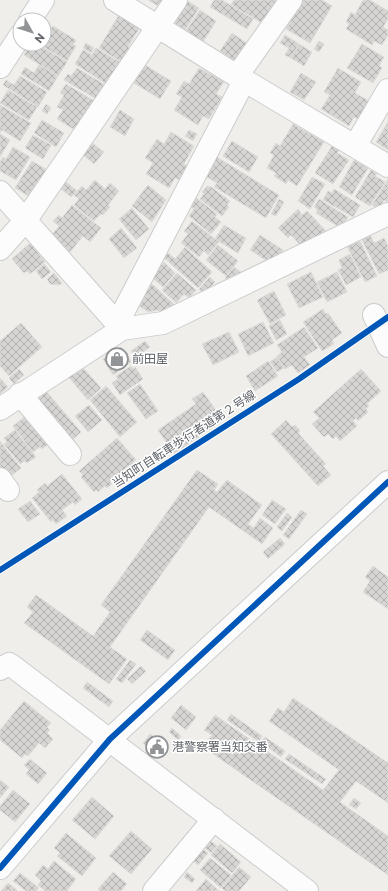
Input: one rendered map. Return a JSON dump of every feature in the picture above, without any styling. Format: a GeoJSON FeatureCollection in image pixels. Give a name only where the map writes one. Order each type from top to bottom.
{"type":"FeatureCollection","features":[{"type":"Feature","properties":{"kind":"street"},"geometry":{"type":"LineString","coordinates":[[35,12],[43,0]]}},
{"type":"Feature","properties":{"kind":"street"},"geometry":{"type":"LineString","coordinates":[[116,0],[241,78],[388,166]]}},
{"type":"Feature","properties":{"kind":"street"},"geometry":{"type":"LineString","coordinates":[[0,249],[25,221],[176,0]]}},
{"type":"Feature","properties":{"kind":"street"},"geometry":{"type":"LineString","coordinates":[[0,409],[119,326],[241,78],[291,0]]}},
{"type":"Feature","properties":{"kind":"street"},"geometry":{"type":"LineString","coordinates":[[0,67],[12,48]]}},
{"type":"Feature","properties":{"kind":"street"},"geometry":{"type":"LineString","coordinates":[[355,146],[388,90]]}},
{"type":"Feature","properties":{"kind":"street"},"geometry":{"type":"LineString","coordinates":[[0,192],[119,326]]}},
{"type":"Feature","properties":{"kind":"street"},"geometry":{"type":"LineString","coordinates":[[119,326],[163,323],[388,214]]}},
{"type":"Feature","properties":{"kind":"street"},"geometry":{"type":"LineString","coordinates":[[376,320],[388,346]]}},
{"type":"Feature","properties":{"kind":"street"},"geometry":{"type":"LineString","coordinates":[[20,394],[70,454]]}},
{"type":"Feature","properties":{"kind":"street"},"geometry":{"type":"LineString","coordinates":[[0,868],[110,739],[388,482]]}},
{"type":"Feature","properties":{"kind":"street"},"geometry":{"type":"LineString","coordinates":[[0,669],[9,664],[110,739],[307,891]]}},
{"type":"Feature","properties":{"kind":"street"},"geometry":{"type":"LineString","coordinates":[[154,891],[214,819]]}},
{"type":"Feature","properties":{"kind":"building"},"geometry":{"type":"Polygon","coordinates":[[[148,0],[164,0],[160,7],[148,0]]]}},
{"type":"Feature","properties":{"kind":"building"},"geometry":{"type":"Polygon","coordinates":[[[186,0],[199,8],[185,30],[176,24],[174,18],[186,0]]]}},
{"type":"Feature","properties":{"kind":"building"},"geometry":{"type":"Polygon","coordinates":[[[214,0],[222,0],[253,19],[247,29],[210,7],[214,0]]]}},
{"type":"Feature","properties":{"kind":"building"},"geometry":{"type":"Polygon","coordinates":[[[234,0],[278,0],[262,23],[231,5],[234,0]]]}},
{"type":"Feature","properties":{"kind":"building"},"geometry":{"type":"Polygon","coordinates":[[[303,0],[322,0],[332,6],[310,43],[286,29],[303,0]]]}},
{"type":"Feature","properties":{"kind":"building"},"geometry":{"type":"Polygon","coordinates":[[[363,0],[370,0],[388,11],[388,19],[383,27],[388,30],[388,35],[382,45],[374,41],[372,45],[346,29],[349,24],[346,22],[351,12],[355,15],[363,0]]]}},
{"type":"Feature","properties":{"kind":"building"},"geometry":{"type":"Polygon","coordinates":[[[200,10],[216,21],[203,42],[186,31],[200,10]]]}},
{"type":"Feature","properties":{"kind":"building"},"geometry":{"type":"Polygon","coordinates":[[[119,15],[140,27],[128,47],[131,49],[123,63],[99,48],[119,15]]]}},
{"type":"Feature","properties":{"kind":"building"},"geometry":{"type":"Polygon","coordinates":[[[53,26],[76,40],[73,45],[76,46],[67,61],[52,52],[53,26]]]}},
{"type":"Feature","properties":{"kind":"building"},"geometry":{"type":"Polygon","coordinates":[[[232,33],[251,46],[239,64],[220,51],[232,33]]]}},
{"type":"Feature","properties":{"kind":"building"},"geometry":{"type":"Polygon","coordinates":[[[285,35],[299,44],[291,58],[285,55],[289,48],[280,43],[285,35]]]}},
{"type":"Feature","properties":{"kind":"building"},"geometry":{"type":"Polygon","coordinates":[[[319,41],[324,44],[319,52],[314,49],[319,41]]]}},
{"type":"Feature","properties":{"kind":"building"},"geometry":{"type":"Polygon","coordinates":[[[86,43],[94,48],[91,53],[83,48],[86,43]]]}},
{"type":"Feature","properties":{"kind":"building"},"geometry":{"type":"Polygon","coordinates":[[[299,44],[312,52],[304,66],[291,58],[299,44]]]}},
{"type":"Feature","properties":{"kind":"building"},"geometry":{"type":"Polygon","coordinates":[[[362,44],[384,57],[379,66],[382,68],[373,83],[347,68],[362,44]]]}},
{"type":"Feature","properties":{"kind":"building"},"geometry":{"type":"Polygon","coordinates":[[[96,48],[121,63],[108,85],[75,64],[83,50],[92,55],[96,48]]]}},
{"type":"Feature","properties":{"kind":"building"},"geometry":{"type":"Polygon","coordinates":[[[26,52],[50,52],[67,62],[58,76],[24,55],[26,52]]]}},
{"type":"Feature","properties":{"kind":"building"},"geometry":{"type":"Polygon","coordinates":[[[39,65],[58,76],[49,91],[21,74],[25,67],[34,73],[39,65]]]}},
{"type":"Feature","properties":{"kind":"building"},"geometry":{"type":"Polygon","coordinates":[[[145,65],[171,81],[160,99],[134,83],[145,65]]]}},
{"type":"Feature","properties":{"kind":"building"},"geometry":{"type":"Polygon","coordinates":[[[77,68],[107,86],[98,100],[64,80],[68,74],[71,76],[77,68]]]}},
{"type":"Feature","properties":{"kind":"building"},"geometry":{"type":"Polygon","coordinates":[[[199,68],[224,82],[216,94],[222,97],[209,119],[203,116],[198,125],[174,110],[182,97],[176,94],[184,81],[189,84],[199,68]]]}},
{"type":"Feature","properties":{"kind":"building"},"geometry":{"type":"Polygon","coordinates":[[[338,68],[361,82],[355,93],[369,101],[358,119],[354,117],[349,126],[321,109],[330,95],[324,92],[338,68]]]}},
{"type":"Feature","properties":{"kind":"building"},"geometry":{"type":"Polygon","coordinates":[[[301,73],[316,82],[304,100],[290,92],[301,73]]]}},
{"type":"Feature","properties":{"kind":"building"},"geometry":{"type":"Polygon","coordinates":[[[20,76],[47,92],[38,107],[3,85],[6,80],[14,85],[20,76]]]}},
{"type":"Feature","properties":{"kind":"building"},"geometry":{"type":"Polygon","coordinates":[[[66,84],[96,102],[78,132],[57,119],[63,110],[57,107],[64,95],[60,93],[66,84]]]}},
{"type":"Feature","properties":{"kind":"building"},"geometry":{"type":"Polygon","coordinates":[[[8,90],[37,107],[29,120],[0,103],[8,90]]]}},
{"type":"Feature","properties":{"kind":"building"},"geometry":{"type":"Polygon","coordinates":[[[46,104],[51,108],[47,114],[42,111],[46,104]]]}},
{"type":"Feature","properties":{"kind":"building"},"geometry":{"type":"Polygon","coordinates":[[[0,105],[31,123],[20,141],[2,130],[0,133],[0,105]]]}},
{"type":"Feature","properties":{"kind":"building"},"geometry":{"type":"Polygon","coordinates":[[[120,110],[134,119],[125,136],[110,127],[120,110]]]}},
{"type":"Feature","properties":{"kind":"building"},"geometry":{"type":"Polygon","coordinates":[[[42,120],[64,133],[56,147],[34,133],[42,120]]]}},
{"type":"Feature","properties":{"kind":"building"},"geometry":{"type":"Polygon","coordinates":[[[388,122],[388,150],[376,142],[388,122]]]}},
{"type":"Feature","properties":{"kind":"building"},"geometry":{"type":"Polygon","coordinates":[[[293,124],[324,142],[297,186],[288,180],[286,184],[274,176],[276,173],[267,168],[274,155],[270,153],[276,143],[280,146],[293,124]]]}},
{"type":"Feature","properties":{"kind":"building"},"geometry":{"type":"Polygon","coordinates":[[[189,130],[197,134],[193,141],[185,136],[189,130]]]}},
{"type":"Feature","properties":{"kind":"building"},"geometry":{"type":"Polygon","coordinates":[[[171,132],[194,146],[184,164],[188,167],[180,180],[175,178],[169,188],[146,174],[153,163],[145,158],[157,139],[164,144],[171,132]]]}},
{"type":"Feature","properties":{"kind":"building"},"geometry":{"type":"Polygon","coordinates":[[[0,134],[10,140],[0,157],[0,134]]]}},
{"type":"Feature","properties":{"kind":"building"},"geometry":{"type":"Polygon","coordinates":[[[33,135],[51,145],[43,159],[25,148],[33,135]]]}},
{"type":"Feature","properties":{"kind":"building"},"geometry":{"type":"Polygon","coordinates":[[[232,141],[258,157],[249,172],[223,156],[232,141]]]}},
{"type":"Feature","properties":{"kind":"building"},"geometry":{"type":"Polygon","coordinates":[[[91,142],[104,152],[94,164],[82,154],[91,142]]]}},
{"type":"Feature","properties":{"kind":"building"},"geometry":{"type":"Polygon","coordinates":[[[332,146],[339,150],[337,153],[349,160],[333,184],[315,173],[332,146]]]}},
{"type":"Feature","properties":{"kind":"building"},"geometry":{"type":"Polygon","coordinates":[[[13,147],[30,157],[16,180],[0,171],[0,162],[3,157],[6,159],[13,147]]]}},
{"type":"Feature","properties":{"kind":"building"},"geometry":{"type":"Polygon","coordinates":[[[215,156],[279,195],[266,218],[214,187],[217,183],[204,175],[215,156]]]}},
{"type":"Feature","properties":{"kind":"building"},"geometry":{"type":"Polygon","coordinates":[[[354,160],[368,168],[352,195],[339,187],[354,160]]]}},
{"type":"Feature","properties":{"kind":"building"},"geometry":{"type":"Polygon","coordinates":[[[32,161],[49,171],[32,198],[15,188],[32,161]]]}},
{"type":"Feature","properties":{"kind":"building"},"geometry":{"type":"Polygon","coordinates":[[[371,170],[377,174],[375,176],[385,182],[370,206],[355,197],[371,170]]]}},
{"type":"Feature","properties":{"kind":"building"},"geometry":{"type":"Polygon","coordinates":[[[312,177],[325,184],[310,209],[298,201],[312,177]]]}},
{"type":"Feature","properties":{"kind":"building"},"geometry":{"type":"Polygon","coordinates":[[[388,179],[388,203],[384,200],[379,209],[372,205],[388,179]]]}},
{"type":"Feature","properties":{"kind":"building"},"geometry":{"type":"Polygon","coordinates":[[[95,180],[105,189],[110,183],[119,191],[108,205],[110,207],[103,215],[101,214],[94,221],[74,205],[79,199],[74,195],[82,186],[86,190],[95,180]]]}},
{"type":"Feature","properties":{"kind":"building"},"geometry":{"type":"Polygon","coordinates":[[[65,181],[77,191],[71,197],[60,188],[65,181]]]}},
{"type":"Feature","properties":{"kind":"building"},"geometry":{"type":"Polygon","coordinates":[[[148,185],[166,200],[152,222],[132,206],[148,185]]]}},
{"type":"Feature","properties":{"kind":"building"},"geometry":{"type":"Polygon","coordinates":[[[207,186],[210,186],[230,201],[227,205],[229,207],[222,216],[200,199],[204,194],[202,192],[207,186]]]}},
{"type":"Feature","properties":{"kind":"building"},"geometry":{"type":"Polygon","coordinates":[[[334,189],[360,205],[353,217],[323,200],[328,191],[332,193],[334,189]]]}},
{"type":"Feature","properties":{"kind":"building"},"geometry":{"type":"Polygon","coordinates":[[[194,196],[217,214],[215,217],[221,222],[211,234],[189,216],[194,209],[187,204],[194,196]]]}},
{"type":"Feature","properties":{"kind":"building"},"geometry":{"type":"Polygon","coordinates":[[[279,199],[284,202],[276,216],[271,214],[279,199]]]}},
{"type":"Feature","properties":{"kind":"building"},"geometry":{"type":"Polygon","coordinates":[[[319,199],[348,217],[341,228],[316,213],[318,210],[314,207],[319,199]]]}},
{"type":"Feature","properties":{"kind":"building"},"geometry":{"type":"Polygon","coordinates":[[[72,205],[101,228],[90,242],[83,236],[70,252],[51,236],[59,226],[53,221],[59,215],[62,218],[72,205]]]}},
{"type":"Feature","properties":{"kind":"building"},"geometry":{"type":"Polygon","coordinates":[[[132,208],[149,229],[136,240],[119,219],[132,208]]]}},
{"type":"Feature","properties":{"kind":"building"},"geometry":{"type":"Polygon","coordinates":[[[298,209],[302,215],[307,211],[328,233],[302,247],[291,235],[288,238],[278,228],[298,209]]]}},
{"type":"Feature","properties":{"kind":"building"},"geometry":{"type":"Polygon","coordinates":[[[192,221],[219,242],[208,255],[204,251],[199,257],[181,243],[188,234],[184,231],[192,221]]]}},
{"type":"Feature","properties":{"kind":"building"},"geometry":{"type":"Polygon","coordinates":[[[224,225],[246,238],[238,253],[215,239],[224,225]]]}},
{"type":"Feature","properties":{"kind":"building"},"geometry":{"type":"Polygon","coordinates":[[[121,228],[137,248],[124,258],[109,239],[121,228]]]}},
{"type":"Feature","properties":{"kind":"building"},"geometry":{"type":"Polygon","coordinates":[[[369,232],[374,243],[384,238],[388,246],[388,270],[379,274],[360,236],[369,232]]]}},
{"type":"Feature","properties":{"kind":"building"},"geometry":{"type":"Polygon","coordinates":[[[260,235],[283,250],[278,258],[275,256],[270,263],[250,250],[260,235]]]}},
{"type":"Feature","properties":{"kind":"building"},"geometry":{"type":"Polygon","coordinates":[[[352,239],[354,244],[360,241],[377,276],[365,282],[345,242],[352,239]]]}},
{"type":"Feature","properties":{"kind":"building"},"geometry":{"type":"Polygon","coordinates":[[[30,243],[45,262],[30,274],[27,271],[24,273],[12,259],[30,243]]]}},
{"type":"Feature","properties":{"kind":"building"},"geometry":{"type":"Polygon","coordinates":[[[218,245],[238,261],[226,276],[206,260],[218,245]]]}},
{"type":"Feature","properties":{"kind":"building"},"geometry":{"type":"Polygon","coordinates":[[[185,247],[212,272],[198,288],[161,255],[165,250],[175,259],[185,247]]]}},
{"type":"Feature","properties":{"kind":"building"},"geometry":{"type":"Polygon","coordinates":[[[350,254],[361,277],[346,285],[338,270],[342,268],[339,260],[350,254]]]}},
{"type":"Feature","properties":{"kind":"building"},"geometry":{"type":"Polygon","coordinates":[[[158,262],[162,265],[164,262],[175,273],[163,287],[151,277],[158,262]]]}},
{"type":"Feature","properties":{"kind":"building"},"geometry":{"type":"Polygon","coordinates":[[[44,264],[51,272],[42,279],[36,271],[44,264]]]}},
{"type":"Feature","properties":{"kind":"building"},"geometry":{"type":"Polygon","coordinates":[[[234,267],[243,274],[232,283],[225,278],[234,267]]]}},
{"type":"Feature","properties":{"kind":"building"},"geometry":{"type":"Polygon","coordinates":[[[311,272],[323,297],[299,308],[287,284],[311,272]]]}},
{"type":"Feature","properties":{"kind":"building"},"geometry":{"type":"Polygon","coordinates":[[[337,272],[347,292],[327,302],[317,282],[337,272]]]}},
{"type":"Feature","properties":{"kind":"building"},"geometry":{"type":"Polygon","coordinates":[[[54,273],[62,283],[59,285],[50,284],[47,279],[54,273]]]}},
{"type":"Feature","properties":{"kind":"building"},"geometry":{"type":"Polygon","coordinates":[[[177,273],[196,290],[189,298],[184,294],[176,303],[162,290],[177,273]]]}},
{"type":"Feature","properties":{"kind":"building"},"geometry":{"type":"Polygon","coordinates":[[[210,277],[215,282],[204,294],[199,289],[210,277]]]}},
{"type":"Feature","properties":{"kind":"building"},"geometry":{"type":"Polygon","coordinates":[[[152,284],[177,307],[162,314],[158,310],[148,312],[135,303],[152,284]]]}},
{"type":"Feature","properties":{"kind":"building"},"geometry":{"type":"Polygon","coordinates":[[[274,291],[286,315],[270,324],[257,300],[274,291]]]}},
{"type":"Feature","properties":{"kind":"building"},"geometry":{"type":"Polygon","coordinates":[[[323,309],[326,314],[328,313],[342,333],[332,340],[334,344],[322,351],[303,322],[323,309]]]}},
{"type":"Feature","properties":{"kind":"building"},"geometry":{"type":"Polygon","coordinates":[[[280,320],[287,334],[276,340],[269,326],[280,320]]]}},
{"type":"Feature","properties":{"kind":"building"},"geometry":{"type":"Polygon","coordinates":[[[263,322],[274,343],[248,356],[238,334],[263,322]]]}},
{"type":"Feature","properties":{"kind":"building"},"geometry":{"type":"Polygon","coordinates":[[[21,323],[42,347],[9,376],[0,366],[0,341],[21,323]]]}},
{"type":"Feature","properties":{"kind":"building"},"geometry":{"type":"Polygon","coordinates":[[[304,327],[318,348],[304,357],[310,365],[298,373],[292,365],[285,369],[277,356],[282,352],[277,345],[304,327]]]}},
{"type":"Feature","properties":{"kind":"building"},"geometry":{"type":"Polygon","coordinates":[[[229,332],[239,352],[213,365],[202,344],[229,332]]]}},
{"type":"Feature","properties":{"kind":"building"},"geometry":{"type":"Polygon","coordinates":[[[145,341],[150,347],[136,357],[131,351],[145,341]]]}},
{"type":"Feature","properties":{"kind":"building"},"geometry":{"type":"Polygon","coordinates":[[[121,347],[131,362],[113,375],[103,359],[121,347]]]}},
{"type":"Feature","properties":{"kind":"building"},"geometry":{"type":"Polygon","coordinates":[[[277,357],[284,368],[277,372],[270,362],[277,357]]]}},
{"type":"Feature","properties":{"kind":"building"},"geometry":{"type":"Polygon","coordinates":[[[268,361],[278,376],[255,391],[246,376],[268,361]]]}},
{"type":"Feature","properties":{"kind":"building"},"geometry":{"type":"Polygon","coordinates":[[[79,363],[101,388],[88,400],[66,374],[79,363]]]}},
{"type":"Feature","properties":{"kind":"building"},"geometry":{"type":"Polygon","coordinates":[[[131,366],[133,369],[135,367],[143,379],[120,395],[112,383],[118,379],[116,376],[131,366]]]}},
{"type":"Feature","properties":{"kind":"building"},"geometry":{"type":"Polygon","coordinates":[[[19,369],[24,375],[14,384],[9,378],[19,369]]]}},
{"type":"Feature","properties":{"kind":"building"},"geometry":{"type":"Polygon","coordinates":[[[361,369],[381,391],[367,404],[369,406],[366,409],[368,412],[358,421],[356,418],[353,421],[357,426],[340,441],[336,436],[333,439],[328,434],[324,437],[312,424],[319,418],[313,412],[361,369]]]}},
{"type":"Feature","properties":{"kind":"building"},"geometry":{"type":"Polygon","coordinates":[[[0,378],[8,387],[0,394],[0,378]]]}},
{"type":"Feature","properties":{"kind":"building"},"geometry":{"type":"Polygon","coordinates":[[[140,384],[158,411],[146,419],[127,393],[140,384]]]}},
{"type":"Feature","properties":{"kind":"building"},"geometry":{"type":"Polygon","coordinates":[[[106,386],[137,422],[120,437],[90,400],[106,386]]]}},
{"type":"Feature","properties":{"kind":"building"},"geometry":{"type":"Polygon","coordinates":[[[46,391],[81,432],[68,444],[33,403],[46,391]]]}},
{"type":"Feature","properties":{"kind":"building"},"geometry":{"type":"Polygon","coordinates":[[[203,392],[223,420],[174,454],[158,430],[196,404],[192,399],[203,392]]]}},
{"type":"Feature","properties":{"kind":"building"},"geometry":{"type":"Polygon","coordinates":[[[89,405],[102,420],[88,432],[75,416],[89,405]]]}},
{"type":"Feature","properties":{"kind":"building"},"geometry":{"type":"Polygon","coordinates":[[[28,414],[50,443],[42,449],[40,447],[33,452],[13,426],[28,414]]]}},
{"type":"Feature","properties":{"kind":"building"},"geometry":{"type":"Polygon","coordinates":[[[286,420],[292,427],[295,425],[300,431],[298,433],[326,464],[323,466],[331,475],[318,486],[271,434],[286,420]]]}},
{"type":"Feature","properties":{"kind":"building"},"geometry":{"type":"Polygon","coordinates":[[[15,430],[36,457],[27,463],[25,461],[20,464],[4,444],[7,442],[4,438],[15,430]]]}},
{"type":"Feature","properties":{"kind":"building"},"geometry":{"type":"Polygon","coordinates":[[[117,438],[136,460],[133,462],[136,465],[132,468],[129,465],[110,482],[112,484],[107,488],[105,486],[98,492],[96,490],[94,492],[81,477],[83,475],[79,471],[117,438]]]}},
{"type":"Feature","properties":{"kind":"building"},"geometry":{"type":"Polygon","coordinates":[[[0,441],[21,468],[6,480],[0,473],[0,441]]]}},
{"type":"Feature","properties":{"kind":"building"},"geometry":{"type":"Polygon","coordinates":[[[197,470],[218,484],[214,490],[217,492],[227,480],[262,505],[248,524],[254,528],[260,518],[273,528],[262,544],[209,507],[110,647],[127,659],[109,684],[24,623],[33,612],[27,607],[36,595],[93,636],[110,612],[101,605],[197,470]]]}},
{"type":"Feature","properties":{"kind":"building"},"geometry":{"type":"Polygon","coordinates":[[[62,474],[82,499],[75,505],[73,502],[62,510],[67,516],[56,524],[53,520],[51,522],[32,498],[39,492],[37,490],[45,483],[47,486],[62,474]]]}},
{"type":"Feature","properties":{"kind":"building"},"geometry":{"type":"Polygon","coordinates":[[[272,500],[286,509],[275,524],[262,515],[272,500]]]}},
{"type":"Feature","properties":{"kind":"building"},"geometry":{"type":"Polygon","coordinates":[[[30,501],[40,514],[28,522],[18,509],[30,501]]]}},
{"type":"Feature","properties":{"kind":"building"},"geometry":{"type":"Polygon","coordinates":[[[301,510],[307,514],[289,539],[283,535],[301,510]]]}},
{"type":"Feature","properties":{"kind":"building"},"geometry":{"type":"Polygon","coordinates":[[[287,513],[292,517],[282,531],[277,527],[287,513]]]}},
{"type":"Feature","properties":{"kind":"building"},"geometry":{"type":"Polygon","coordinates":[[[280,538],[285,544],[268,559],[263,552],[280,538]]]}},
{"type":"Feature","properties":{"kind":"building"},"geometry":{"type":"Polygon","coordinates":[[[373,566],[388,577],[388,609],[363,592],[370,581],[365,577],[373,566]]]}},
{"type":"Feature","properties":{"kind":"building"},"geometry":{"type":"Polygon","coordinates":[[[147,630],[175,650],[168,660],[140,640],[147,630]]]}},
{"type":"Feature","properties":{"kind":"building"},"geometry":{"type":"Polygon","coordinates":[[[130,660],[136,664],[122,683],[116,679],[130,660]]]}},
{"type":"Feature","properties":{"kind":"building"},"geometry":{"type":"Polygon","coordinates":[[[141,666],[146,671],[132,684],[127,679],[141,666]]]}},
{"type":"Feature","properties":{"kind":"building"},"geometry":{"type":"Polygon","coordinates":[[[87,682],[113,701],[109,707],[83,688],[87,682]]]}},
{"type":"Feature","properties":{"kind":"building"},"geometry":{"type":"Polygon","coordinates":[[[293,698],[388,763],[388,803],[356,781],[340,802],[388,836],[388,875],[203,747],[212,735],[204,730],[215,715],[323,790],[339,770],[269,721],[278,708],[284,712],[293,698]]]}},
{"type":"Feature","properties":{"kind":"building"},"geometry":{"type":"Polygon","coordinates":[[[24,701],[51,723],[47,727],[50,730],[47,733],[53,739],[45,748],[39,743],[28,756],[25,754],[22,758],[0,740],[0,730],[24,701]]]}},
{"type":"Feature","properties":{"kind":"building"},"geometry":{"type":"Polygon","coordinates":[[[181,705],[196,717],[186,730],[171,718],[181,705]]]}},
{"type":"Feature","properties":{"kind":"building"},"geometry":{"type":"Polygon","coordinates":[[[231,714],[262,736],[259,742],[227,720],[231,714]]]}},
{"type":"Feature","properties":{"kind":"building"},"geometry":{"type":"Polygon","coordinates":[[[172,728],[181,736],[178,740],[169,732],[172,728]]]}},
{"type":"Feature","properties":{"kind":"building"},"geometry":{"type":"Polygon","coordinates":[[[150,734],[167,748],[160,757],[143,743],[150,734]]]}},
{"type":"Feature","properties":{"kind":"building"},"geometry":{"type":"Polygon","coordinates":[[[265,737],[285,751],[281,757],[261,742],[265,737]]]}},
{"type":"Feature","properties":{"kind":"building"},"geometry":{"type":"Polygon","coordinates":[[[289,754],[326,779],[322,784],[285,759],[289,754]]]}},
{"type":"Feature","properties":{"kind":"building"},"geometry":{"type":"Polygon","coordinates":[[[30,759],[47,773],[38,784],[26,774],[29,770],[24,765],[30,759]]]}},
{"type":"Feature","properties":{"kind":"building"},"geometry":{"type":"Polygon","coordinates":[[[0,780],[9,787],[0,798],[0,780]]]}},
{"type":"Feature","properties":{"kind":"building"},"geometry":{"type":"Polygon","coordinates":[[[13,790],[30,804],[15,822],[0,810],[0,806],[13,790]]]}},
{"type":"Feature","properties":{"kind":"building"},"geometry":{"type":"Polygon","coordinates":[[[92,797],[114,816],[95,839],[72,820],[92,797]]]}},
{"type":"Feature","properties":{"kind":"building"},"geometry":{"type":"Polygon","coordinates":[[[354,798],[361,803],[356,809],[349,805],[354,798]]]}},
{"type":"Feature","properties":{"kind":"building"},"geometry":{"type":"Polygon","coordinates":[[[131,831],[152,849],[131,874],[109,856],[131,831]]]}},
{"type":"Feature","properties":{"kind":"building"},"geometry":{"type":"Polygon","coordinates":[[[66,833],[96,858],[82,876],[57,856],[60,853],[54,848],[66,833]]]}},
{"type":"Feature","properties":{"kind":"building"},"geometry":{"type":"Polygon","coordinates":[[[211,841],[217,846],[211,853],[205,848],[211,841]]]}},
{"type":"Feature","properties":{"kind":"building"},"geometry":{"type":"Polygon","coordinates":[[[220,844],[241,862],[232,873],[211,855],[220,844]]]}},
{"type":"Feature","properties":{"kind":"building"},"geometry":{"type":"Polygon","coordinates":[[[203,849],[208,853],[198,865],[193,861],[203,849]]]}},
{"type":"Feature","properties":{"kind":"building"},"geometry":{"type":"Polygon","coordinates":[[[210,858],[231,875],[221,888],[200,870],[210,858]]]}},
{"type":"Feature","properties":{"kind":"building"},"geometry":{"type":"Polygon","coordinates":[[[54,861],[76,879],[67,891],[45,891],[38,885],[41,881],[35,875],[43,865],[48,869],[54,861]]]}},
{"type":"Feature","properties":{"kind":"building"},"geometry":{"type":"Polygon","coordinates":[[[239,867],[251,877],[239,891],[225,891],[222,888],[239,867]]]}},
{"type":"Feature","properties":{"kind":"building"},"geometry":{"type":"Polygon","coordinates":[[[113,872],[127,884],[121,891],[100,891],[98,889],[113,872]]]}},
{"type":"Feature","properties":{"kind":"building"},"geometry":{"type":"Polygon","coordinates":[[[187,872],[195,879],[192,883],[184,877],[187,872]]]}},
{"type":"Feature","properties":{"kind":"building"},"geometry":{"type":"Polygon","coordinates":[[[20,873],[39,888],[36,891],[26,891],[13,881],[20,873]]]}},
{"type":"Feature","properties":{"kind":"building"},"geometry":{"type":"Polygon","coordinates":[[[206,879],[219,891],[196,891],[206,879]]]}},
{"type":"Feature","properties":{"kind":"building"},"geometry":{"type":"Polygon","coordinates":[[[8,883],[17,890],[1,891],[8,883]]]}},
{"type":"Feature","properties":{"kind":"cycle path","name":"当知町自転車歩行者道第２号線"},"geometry":{"type":"LineString","coordinates":[[0,570],[299,379],[388,317]]}},
{"type":"Feature","properties":{"kind":"cycle path"},"geometry":{"type":"LineString","coordinates":[[0,868],[110,739],[388,482]]}},
{"type":"Feature","properties":{"kind":"place","name":"前田屋"},"geometry":{"type":"Point","coordinates":[117,359]}},
{"type":"Feature","properties":{"kind":"place","name":"港警察署当知交番"},"geometry":{"type":"Point","coordinates":[157,747]}}]}
